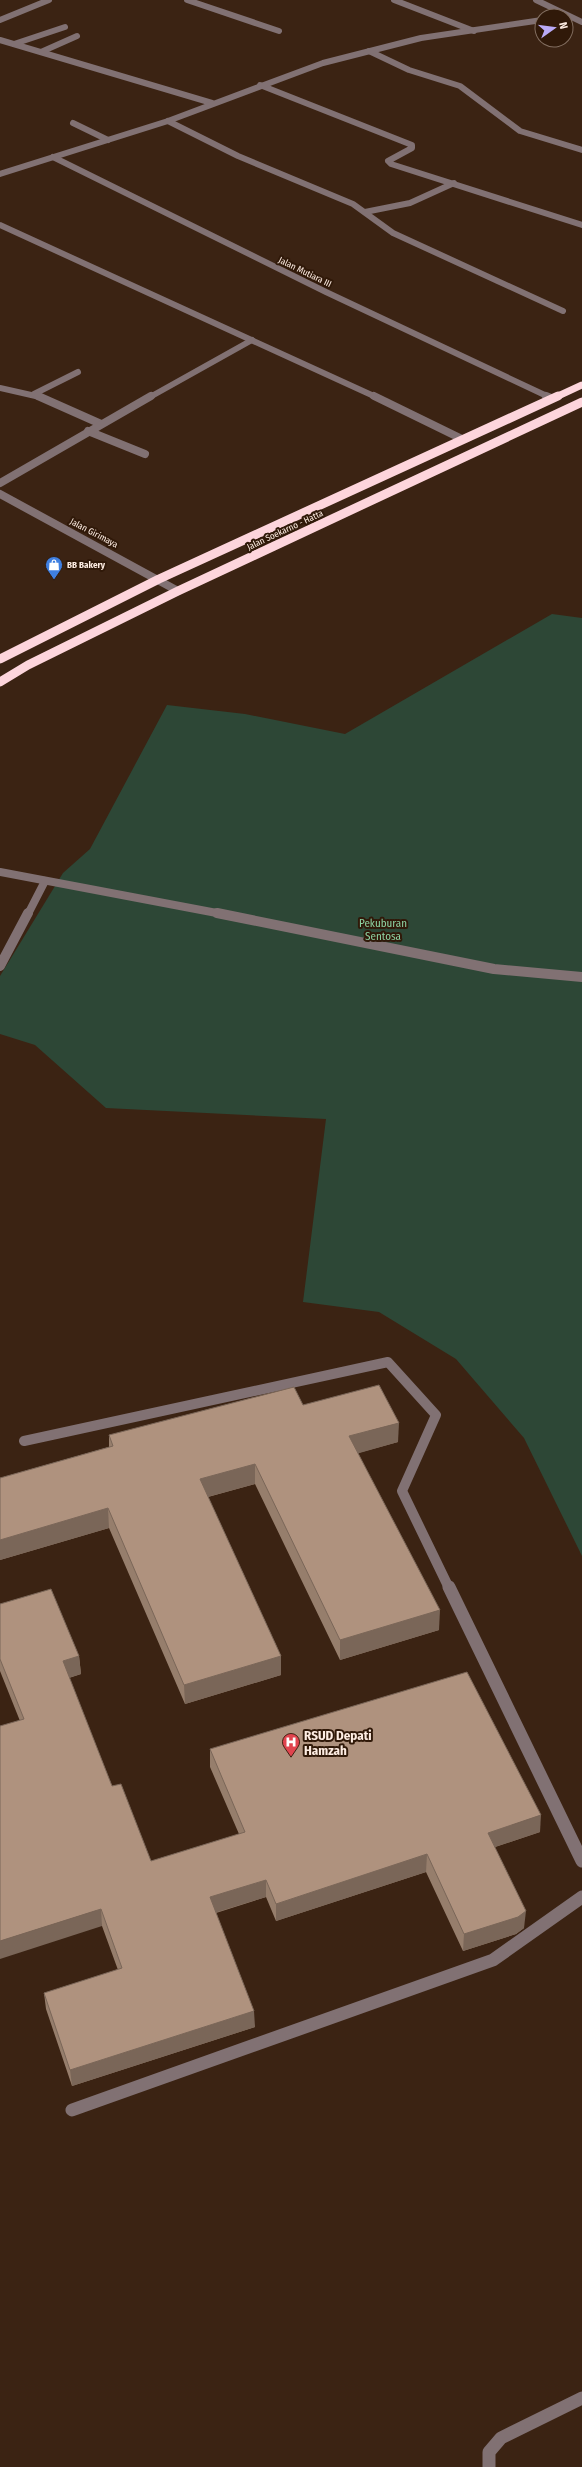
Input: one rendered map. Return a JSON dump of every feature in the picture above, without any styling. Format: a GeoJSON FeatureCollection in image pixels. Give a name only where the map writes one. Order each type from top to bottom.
{"type":"FeatureCollection","features":[{"type":"Feature","properties":{"kind":"highway","name":"Jalan Soekarno - Hatta"},"geometry":{"type":"LineString","coordinates":[[0,659],[159,579],[582,385]]}},
{"type":"Feature","properties":{"kind":"highway","name":"Jalan Soekarno - Hatta"},"geometry":{"type":"LineString","coordinates":[[0,682],[28,665],[178,591],[582,402]]}},
{"type":"Feature","properties":{"kind":"street"},"geometry":{"type":"LineString","coordinates":[[0,20],[49,0]]}},
{"type":"Feature","properties":{"kind":"street"},"geometry":{"type":"LineString","coordinates":[[187,0],[279,31]]}},
{"type":"Feature","properties":{"kind":"street"},"geometry":{"type":"LineString","coordinates":[[394,0],[474,30]]}},
{"type":"Feature","properties":{"kind":"street"},"geometry":{"type":"LineString","coordinates":[[536,0],[552,8]]}},
{"type":"Feature","properties":{"kind":"street"},"geometry":{"type":"LineString","coordinates":[[0,174],[168,121],[260,85],[323,63],[421,38],[534,21]]}},
{"type":"Feature","properties":{"kind":"street"},"geometry":{"type":"LineString","coordinates":[[14,44],[65,27]]}},
{"type":"Feature","properties":{"kind":"street"},"geometry":{"type":"LineString","coordinates":[[41,52],[77,36]]}},
{"type":"Feature","properties":{"kind":"street"},"geometry":{"type":"LineString","coordinates":[[0,40],[212,103]]}},
{"type":"Feature","properties":{"kind":"street"},"geometry":{"type":"LineString","coordinates":[[369,51],[409,70],[460,86],[472,93],[520,131],[582,150]]}},
{"type":"Feature","properties":{"kind":"street"},"geometry":{"type":"LineString","coordinates":[[260,85],[411,144],[412,148],[388,162],[582,225]]}},
{"type":"Feature","properties":{"kind":"street"},"geometry":{"type":"LineString","coordinates":[[168,121],[238,156],[353,204],[393,233],[563,311]]}},
{"type":"Feature","properties":{"kind":"street"},"geometry":{"type":"LineString","coordinates":[[73,123],[108,140]]}},
{"type":"Feature","properties":{"kind":"street","name":"Jalan Mutiara III"},"geometry":{"type":"LineString","coordinates":[[53,157],[326,292],[551,398]]}},
{"type":"Feature","properties":{"kind":"street"},"geometry":{"type":"LineString","coordinates":[[365,212],[410,203],[454,183]]}},
{"type":"Feature","properties":{"kind":"street"},"geometry":{"type":"LineString","coordinates":[[0,225],[252,340],[462,439]]}},
{"type":"Feature","properties":{"kind":"street"},"geometry":{"type":"LineString","coordinates":[[0,483],[88,431],[252,340]]}},
{"type":"Feature","properties":{"kind":"street"},"geometry":{"type":"LineString","coordinates":[[34,394],[78,372]]}},
{"type":"Feature","properties":{"kind":"street"},"geometry":{"type":"LineString","coordinates":[[0,388],[34,394],[101,424]]}},
{"type":"Feature","properties":{"kind":"street"},"geometry":{"type":"LineString","coordinates":[[88,431],[145,454]]}},
{"type":"Feature","properties":{"kind":"street","name":"Jalan Girimaya"},"geometry":{"type":"LineString","coordinates":[[0,494],[159,579],[178,591]]}},
{"type":"Feature","properties":{"kind":"street"},"geometry":{"type":"LineString","coordinates":[[0,872],[188,907],[494,969],[582,977]]}},
{"type":"Feature","properties":{"kind":"street"},"geometry":{"type":"LineString","coordinates":[[0,966],[46,881]]}},
{"type":"Feature","properties":{"kind":"street"},"geometry":{"type":"LineString","coordinates":[[24,1441],[388,1362],[436,1415],[402,1491],[582,1861]]}},
{"type":"Feature","properties":{"kind":"street"},"geometry":{"type":"LineString","coordinates":[[72,2110],[493,1960],[582,1897]]}},
{"type":"Feature","properties":{"kind":"street"},"geometry":{"type":"LineString","coordinates":[[489,2467],[489,2452],[501,2438],[582,2398]]}},
{"type":"Feature","properties":{"kind":"green space","name":"Pekuburan Sentosa"},"geometry":{"type":"Polygon","coordinates":[[[552,614],[582,618],[582,1556],[524,1438],[456,1359],[379,1312],[303,1302],[326,1119],[106,1108],[35,1045],[0,1034],[0,976],[63,873],[90,849],[167,705],[245,714],[345,734],[552,614]]]}},
{"type":"Feature","properties":{"kind":"building"},"geometry":{"type":"Polygon","coordinates":[[[379,1385],[399,1423],[349,1436],[440,1610],[340,1640],[255,1464],[200,1479],[281,1656],[184,1685],[108,1508],[0,1540],[0,1478],[113,1446],[109,1435],[294,1387],[303,1405],[379,1385]]]}},
{"type":"Feature","properties":{"kind":"building"},"geometry":{"type":"Polygon","coordinates":[[[51,1589],[79,1656],[63,1661],[112,1786],[121,1784],[151,1861],[245,1832],[210,1749],[467,1672],[541,1815],[488,1833],[526,1911],[518,1917],[464,1934],[427,1854],[276,1904],[266,1880],[210,1897],[254,2011],[70,2070],[44,1993],[122,1968],[101,1909],[0,1941],[0,1726],[24,1719],[0,1659],[0,1604],[51,1589]]]}},
{"type":"Feature","properties":{"kind":"place","name":"BB Bakery"},"geometry":{"type":"Point","coordinates":[54,580]}},
{"type":"Feature","properties":{"kind":"place","name":"RSUD Depati Hamzah"},"geometry":{"type":"Point","coordinates":[291,1757]}}]}
